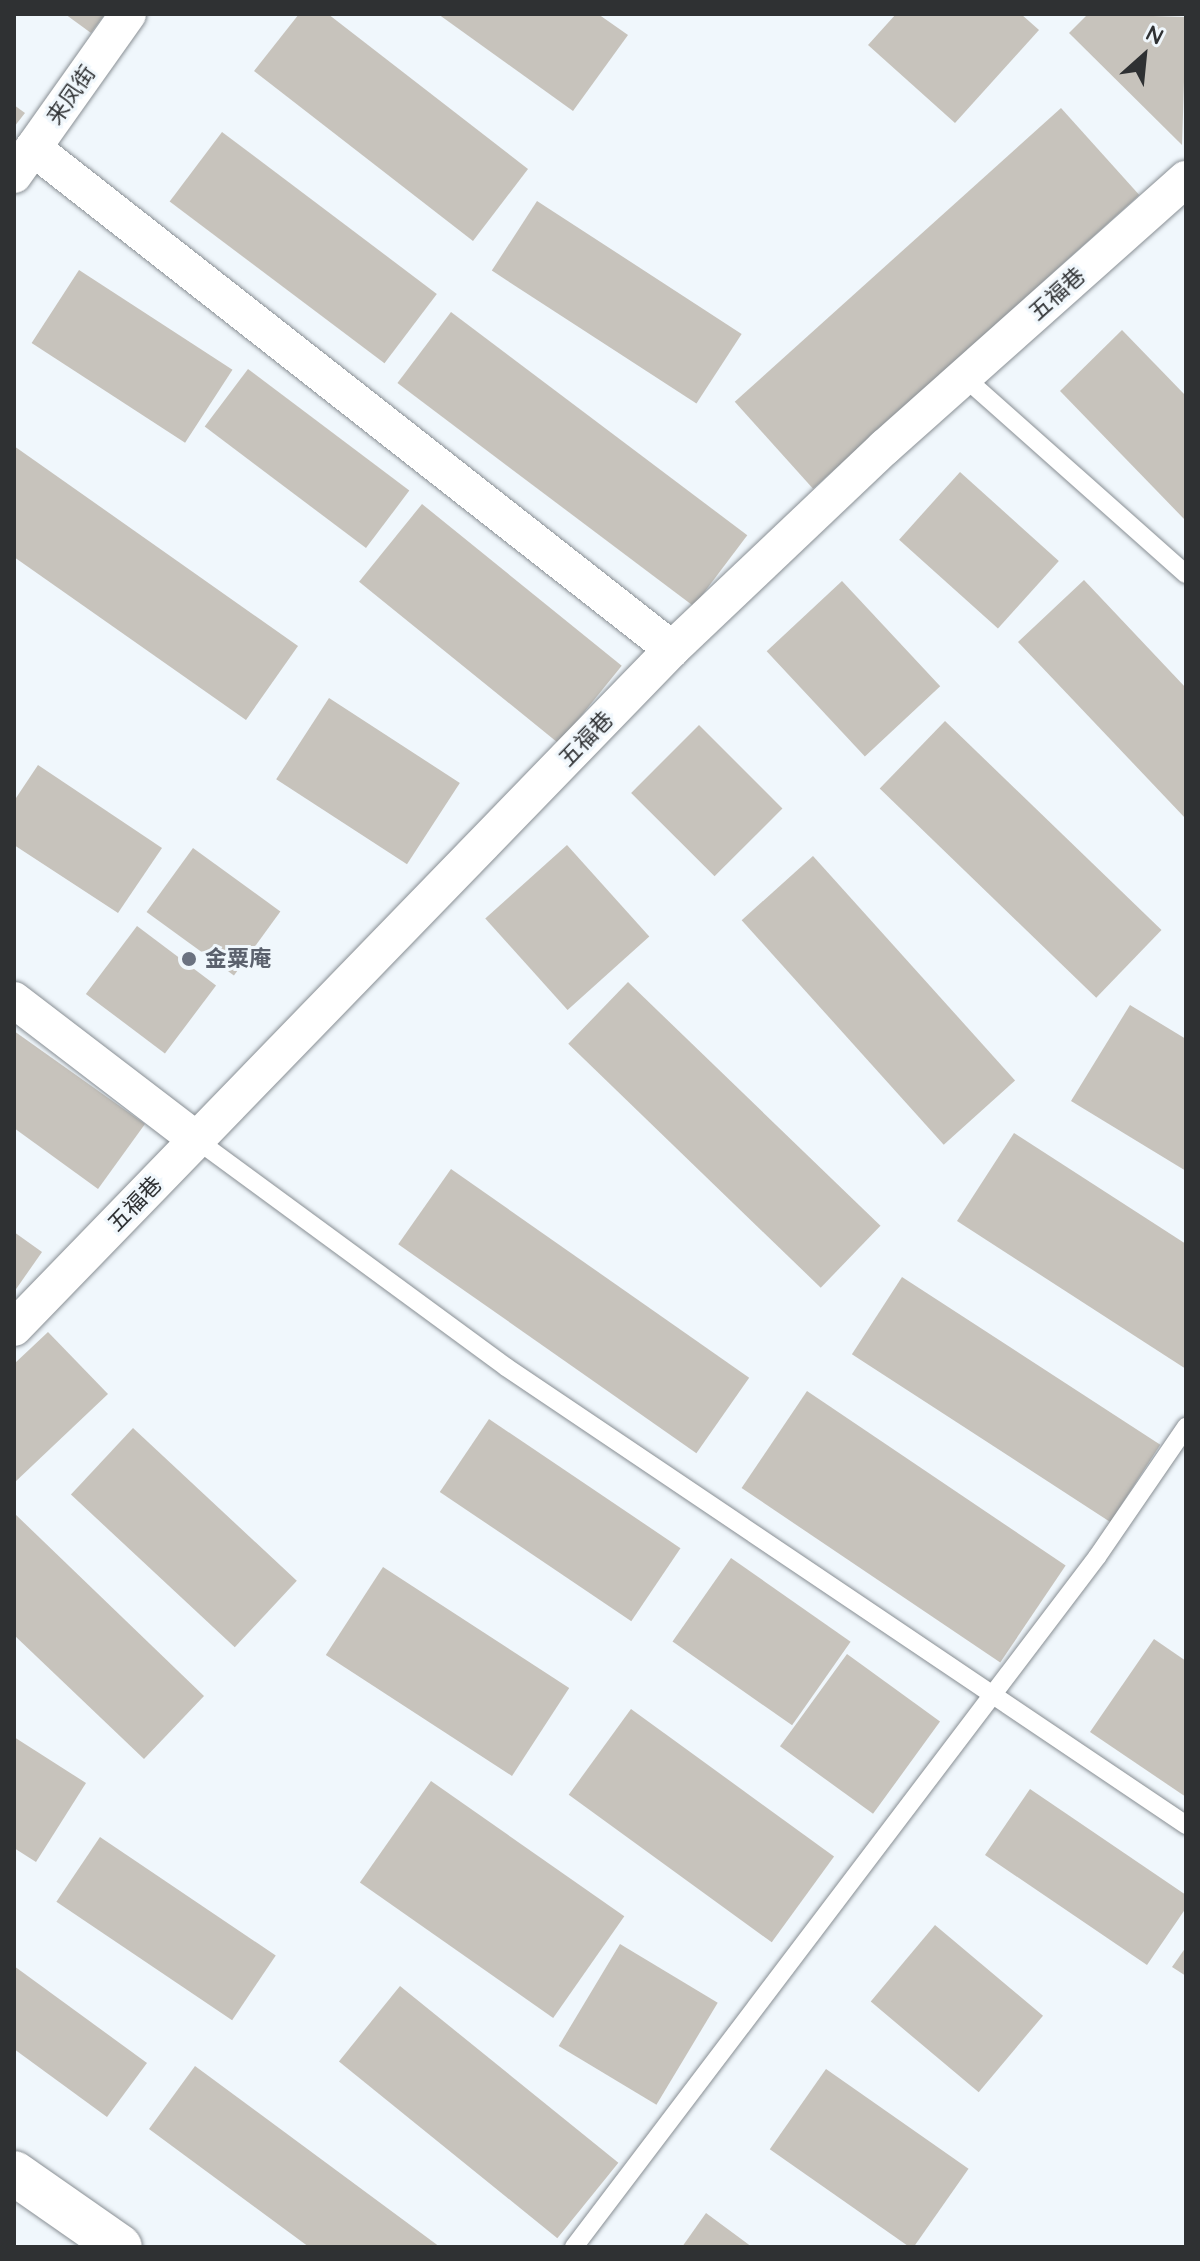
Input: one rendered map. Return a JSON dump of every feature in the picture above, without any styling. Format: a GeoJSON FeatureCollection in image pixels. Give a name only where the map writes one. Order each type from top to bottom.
{"type":"FeatureCollection","features":[{"type":"Feature","properties":{"kind":"main road"},"geometry":{"type":"LineString","coordinates":[[14,2173],[120,2247]]}},
{"type":"Feature","properties":{"kind":"street","name":"来凤街"},"geometry":{"type":"LineString","coordinates":[[24,162],[128,14]]}},
{"type":"Feature","properties":{"kind":"street"},"geometry":{"type":"LineString","coordinates":[[24,162],[672,649]]}},
{"type":"Feature","properties":{"kind":"street","name":"五福巷"},"geometry":{"type":"LineString","coordinates":[[14,1328],[672,649],[964,377],[1186,179]]}},
{"type":"Feature","properties":{"kind":"street"},"geometry":{"type":"LineString","coordinates":[[14,1000],[197,1140]]}},
{"type":"Feature","properties":{"kind":"lane"},"geometry":{"type":"LineString","coordinates":[[964,377],[1186,574]]}},
{"type":"Feature","properties":{"kind":"lane"},"geometry":{"type":"LineString","coordinates":[[197,1140],[506,1367],[1186,1825]]}},
{"type":"Feature","properties":{"kind":"lane"},"geometry":{"type":"LineString","coordinates":[[574,2247],[1097,1557],[1186,1427]]}},
{"type":"Feature","properties":{"kind":"building"},"geometry":{"type":"Polygon","coordinates":[[[65,14],[105,14],[91,33],[65,14]]]}},
{"type":"Feature","properties":{"kind":"building"},"geometry":{"type":"Polygon","coordinates":[[[299,14],[328,14],[528,169],[473,241],[254,71],[299,14]]]}},
{"type":"Feature","properties":{"kind":"building"},"geometry":{"type":"Polygon","coordinates":[[[438,14],[598,14],[628,35],[573,111],[438,14]]]}},
{"type":"Feature","properties":{"kind":"building"},"geometry":{"type":"Polygon","coordinates":[[[896,14],[1021,14],[1039,30],[955,123],[868,45],[896,14]]]}},
{"type":"Feature","properties":{"kind":"building"},"geometry":{"type":"Polygon","coordinates":[[[1088,14],[1186,17],[1182,145],[1069,33],[1088,14]]]}},
{"type":"Feature","properties":{"kind":"building"},"geometry":{"type":"Polygon","coordinates":[[[14,105],[25,113],[14,127],[14,105]]]}},
{"type":"Feature","properties":{"kind":"building"},"geometry":{"type":"Polygon","coordinates":[[[1061,108],[1139,195],[813,489],[735,402],[1061,108]]]}},
{"type":"Feature","properties":{"kind":"building"},"geometry":{"type":"Polygon","coordinates":[[[222,132],[437,294],[384,363],[170,201],[222,132]]]}},
{"type":"Feature","properties":{"kind":"building"},"geometry":{"type":"Polygon","coordinates":[[[537,201],[742,334],[696,404],[492,271],[537,201]]]}},
{"type":"Feature","properties":{"kind":"building"},"geometry":{"type":"Polygon","coordinates":[[[79,270],[232,370],[185,443],[32,343],[79,270]]]}},
{"type":"Feature","properties":{"kind":"building"},"geometry":{"type":"Polygon","coordinates":[[[451,312],[747,535],[694,606],[397,383],[451,312]]]}},
{"type":"Feature","properties":{"kind":"building"},"geometry":{"type":"Polygon","coordinates":[[[1122,330],[1186,396],[1186,521],[1060,391],[1122,330]]]}},
{"type":"Feature","properties":{"kind":"building"},"geometry":{"type":"Polygon","coordinates":[[[248,369],[409,491],[366,548],[205,427],[248,369]]]}},
{"type":"Feature","properties":{"kind":"building"},"geometry":{"type":"Polygon","coordinates":[[[14,446],[298,646],[246,720],[14,557],[14,446]]]}},
{"type":"Feature","properties":{"kind":"building"},"geometry":{"type":"Polygon","coordinates":[[[960,472],[1059,561],[998,629],[899,540],[960,472]]]}},
{"type":"Feature","properties":{"kind":"building"},"geometry":{"type":"Polygon","coordinates":[[[422,504],[622,666],[559,743],[359,582],[422,504]]]}},
{"type":"Feature","properties":{"kind":"building"},"geometry":{"type":"Polygon","coordinates":[[[1084,580],[1186,688],[1186,819],[1018,642],[1084,580]]]}},
{"type":"Feature","properties":{"kind":"building"},"geometry":{"type":"Polygon","coordinates":[[[842,581],[940,686],[865,757],[767,651],[842,581]]]}},
{"type":"Feature","properties":{"kind":"building"},"geometry":{"type":"Polygon","coordinates":[[[329,698],[460,783],[407,864],[276,779],[329,698]]]}},
{"type":"Feature","properties":{"kind":"building"},"geometry":{"type":"Polygon","coordinates":[[[945,721],[1162,930],[1096,998],[880,789],[945,721]]]}},
{"type":"Feature","properties":{"kind":"building"},"geometry":{"type":"Polygon","coordinates":[[[699,725],[782,808],[715,876],[631,793],[699,725]]]}},
{"type":"Feature","properties":{"kind":"building"},"geometry":{"type":"Polygon","coordinates":[[[38,765],[162,848],[118,913],[14,845],[14,801],[38,765]]]}},
{"type":"Feature","properties":{"kind":"building"},"geometry":{"type":"Polygon","coordinates":[[[567,845],[649,936],[568,1010],[485,919],[567,845]]]}},
{"type":"Feature","properties":{"kind":"building"},"geometry":{"type":"Polygon","coordinates":[[[193,848],[280,911],[234,975],[147,912],[193,848]]]}},
{"type":"Feature","properties":{"kind":"building"},"geometry":{"type":"Polygon","coordinates":[[[813,856],[1015,1080],[944,1145],[742,920],[813,856]]]}},
{"type":"Feature","properties":{"kind":"building"},"geometry":{"type":"Polygon","coordinates":[[[137,926],[216,986],[165,1053],[86,994],[137,926]]]}},
{"type":"Feature","properties":{"kind":"building"},"geometry":{"type":"Polygon","coordinates":[[[628,982],[880,1226],[821,1288],[568,1044],[628,982]]]}},
{"type":"Feature","properties":{"kind":"building"},"geometry":{"type":"Polygon","coordinates":[[[1130,1005],[1186,1039],[1186,1171],[1071,1101],[1130,1005]]]}},
{"type":"Feature","properties":{"kind":"building"},"geometry":{"type":"Polygon","coordinates":[[[14,1031],[145,1124],[98,1189],[14,1128],[14,1031]]]}},
{"type":"Feature","properties":{"kind":"building"},"geometry":{"type":"Polygon","coordinates":[[[1014,1133],[1186,1244],[1186,1369],[957,1221],[1014,1133]]]}},
{"type":"Feature","properties":{"kind":"building"},"geometry":{"type":"Polygon","coordinates":[[[451,1169],[749,1378],[696,1453],[398,1244],[451,1169]]]}},
{"type":"Feature","properties":{"kind":"building"},"geometry":{"type":"Polygon","coordinates":[[[14,1232],[42,1252],[14,1292],[14,1232]]]}},
{"type":"Feature","properties":{"kind":"building"},"geometry":{"type":"Polygon","coordinates":[[[902,1277],[1160,1445],[1110,1522],[852,1354],[902,1277]]]}},
{"type":"Feature","properties":{"kind":"building"},"geometry":{"type":"Polygon","coordinates":[[[48,1332],[108,1394],[14,1483],[14,1364],[48,1332]]]}},
{"type":"Feature","properties":{"kind":"building"},"geometry":{"type":"Polygon","coordinates":[[[807,1391],[1066,1565],[1000,1662],[742,1488],[807,1391]]]}},
{"type":"Feature","properties":{"kind":"building"},"geometry":{"type":"Polygon","coordinates":[[[489,1419],[681,1548],[631,1621],[440,1492],[489,1419]]]}},
{"type":"Feature","properties":{"kind":"building"},"geometry":{"type":"Polygon","coordinates":[[[133,1428],[297,1581],[235,1647],[71,1495],[133,1428]]]}},
{"type":"Feature","properties":{"kind":"building"},"geometry":{"type":"Polygon","coordinates":[[[14,1513],[204,1696],[144,1759],[14,1635],[14,1513]]]}},
{"type":"Feature","properties":{"kind":"building"},"geometry":{"type":"Polygon","coordinates":[[[731,1558],[851,1642],[792,1725],[672,1642],[731,1558]]]}},
{"type":"Feature","properties":{"kind":"building"},"geometry":{"type":"Polygon","coordinates":[[[383,1567],[569,1688],[512,1776],[326,1655],[383,1567]]]}},
{"type":"Feature","properties":{"kind":"building"},"geometry":{"type":"Polygon","coordinates":[[[1154,1639],[1186,1661],[1186,1797],[1090,1732],[1154,1639]]]}},
{"type":"Feature","properties":{"kind":"building"},"geometry":{"type":"Polygon","coordinates":[[[847,1654],[940,1722],[873,1814],[780,1746],[847,1654]]]}},
{"type":"Feature","properties":{"kind":"building"},"geometry":{"type":"Polygon","coordinates":[[[631,1709],[834,1857],[772,1942],[569,1795],[631,1709]]]}},
{"type":"Feature","properties":{"kind":"building"},"geometry":{"type":"Polygon","coordinates":[[[14,1737],[86,1783],[36,1862],[14,1848],[14,1737]]]}},
{"type":"Feature","properties":{"kind":"building"},"geometry":{"type":"Polygon","coordinates":[[[431,1781],[624,1916],[553,2018],[360,1883],[431,1781]]]}},
{"type":"Feature","properties":{"kind":"building"},"geometry":{"type":"Polygon","coordinates":[[[1030,1789],[1186,1895],[1186,1908],[1147,1965],[985,1855],[1030,1789]]]}},
{"type":"Feature","properties":{"kind":"building"},"geometry":{"type":"Polygon","coordinates":[[[100,1837],[276,1956],[232,2020],[56,1902],[100,1837]]]}},
{"type":"Feature","properties":{"kind":"building"},"geometry":{"type":"Polygon","coordinates":[[[935,1925],[1043,2016],[979,2092],[871,2002],[935,1925]]]}},
{"type":"Feature","properties":{"kind":"building"},"geometry":{"type":"Polygon","coordinates":[[[620,1944],[718,2003],[656,2105],[559,2046],[620,1944]]]}},
{"type":"Feature","properties":{"kind":"building"},"geometry":{"type":"Polygon","coordinates":[[[1186,1947],[1186,1976],[1172,1967],[1186,1947]]]}},
{"type":"Feature","properties":{"kind":"building"},"geometry":{"type":"Polygon","coordinates":[[[14,1966],[147,2063],[107,2117],[14,2049],[14,1966]]]}},
{"type":"Feature","properties":{"kind":"building"},"geometry":{"type":"Polygon","coordinates":[[[400,1986],[618,2163],[557,2238],[339,2061],[400,1986]]]}},
{"type":"Feature","properties":{"kind":"building"},"geometry":{"type":"Polygon","coordinates":[[[195,2066],[440,2247],[309,2247],[149,2129],[195,2066]]]}},
{"type":"Feature","properties":{"kind":"building"},"geometry":{"type":"Polygon","coordinates":[[[826,2069],[969,2169],[914,2247],[909,2247],[770,2149],[826,2069]]]}},
{"type":"Feature","properties":{"kind":"building"},"geometry":{"type":"Polygon","coordinates":[[[706,2213],[752,2247],[682,2247],[706,2213]]]}},
{"type":"Feature","properties":{"kind":"place","name":"金粟庵"},"geometry":{"type":"Point","coordinates":[189,959]}}]}
